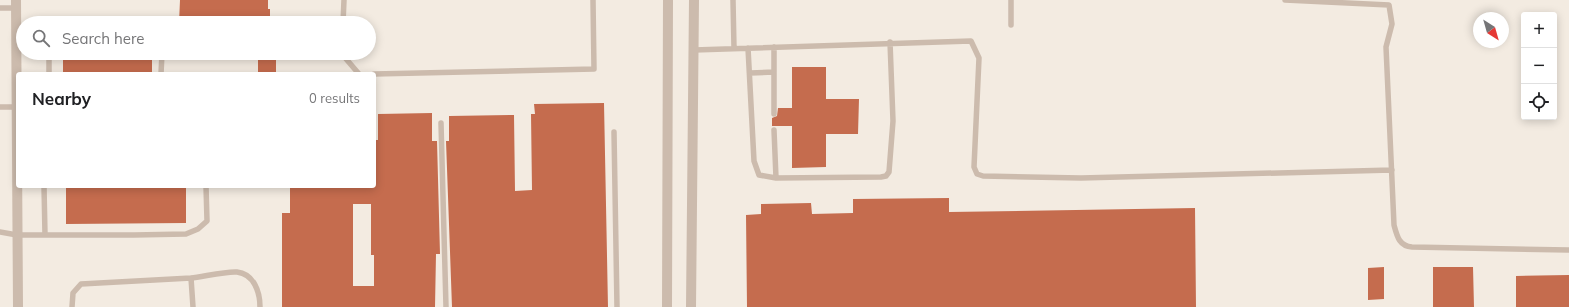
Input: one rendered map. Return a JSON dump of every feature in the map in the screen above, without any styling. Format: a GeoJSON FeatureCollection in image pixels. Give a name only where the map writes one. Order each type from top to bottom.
{"type":"FeatureCollection","features":[{"type":"Feature","properties":{"kind":"street"},"geometry":{"type":"LineString","coordinates":[[667,307],[668,0]]}},
{"type":"Feature","properties":{"kind":"street"},"geometry":{"type":"LineString","coordinates":[[691,307],[694,0]]}},
{"type":"Feature","properties":{"kind":"street"},"geometry":{"type":"LineString","coordinates":[[16,4],[16,107]]}},
{"type":"Feature","properties":{"kind":"street"},"geometry":{"type":"LineString","coordinates":[[18,188],[18,307]]}},
{"type":"Feature","properties":{"kind":"lane"},"geometry":{"type":"LineString","coordinates":[[343,16],[344,0]]}},
{"type":"Feature","properties":{"kind":"lane"},"geometry":{"type":"LineString","coordinates":[[376,74],[594,69],[593,0]]}},
{"type":"Feature","properties":{"kind":"lane"},"geometry":{"type":"LineString","coordinates":[[733,0],[734,48]]}},
{"type":"Feature","properties":{"kind":"lane"},"geometry":{"type":"LineString","coordinates":[[1011,25],[1012,0]]}},
{"type":"Feature","properties":{"kind":"lane"},"geometry":{"type":"LineString","coordinates":[[1285,0],[1389,5],[1392,24],[1386,47],[1394,225],[1401,243],[1407,247],[1569,250]]}},
{"type":"Feature","properties":{"kind":"lane"},"geometry":{"type":"LineString","coordinates":[[0,8],[16,4]]}},
{"type":"Feature","properties":{"kind":"lane"},"geometry":{"type":"LineString","coordinates":[[694,50],[971,40],[979,58],[974,167],[977,174],[982,176],[1081,178],[1392,170]]}},
{"type":"Feature","properties":{"kind":"lane"},"geometry":{"type":"LineString","coordinates":[[748,48],[755,166],[761,176],[776,178],[881,177],[888,174],[893,121],[890,42]]}},
{"type":"Feature","properties":{"kind":"lane"},"geometry":{"type":"LineString","coordinates":[[774,47],[774,114]]}},
{"type":"Feature","properties":{"kind":"lane"},"geometry":{"type":"LineString","coordinates":[[49,60],[49,72]]}},
{"type":"Feature","properties":{"kind":"lane"},"geometry":{"type":"LineString","coordinates":[[161,72],[162,60]]}},
{"type":"Feature","properties":{"kind":"lane"},"geometry":{"type":"LineString","coordinates":[[347,60],[357,72]]}},
{"type":"Feature","properties":{"kind":"lane"},"geometry":{"type":"LineString","coordinates":[[750,73],[774,72]]}},
{"type":"Feature","properties":{"kind":"lane"},"geometry":{"type":"LineString","coordinates":[[0,107],[16,107]]}},
{"type":"Feature","properties":{"kind":"lane"},"geometry":{"type":"LineString","coordinates":[[441,123],[446,307]]}},
{"type":"Feature","properties":{"kind":"lane"},"geometry":{"type":"LineString","coordinates":[[774,130],[776,178]]}},
{"type":"Feature","properties":{"kind":"lane"},"geometry":{"type":"LineString","coordinates":[[614,132],[617,307]]}},
{"type":"Feature","properties":{"kind":"lane"},"geometry":{"type":"LineString","coordinates":[[44,188],[45,235]]}},
{"type":"Feature","properties":{"kind":"lane"},"geometry":{"type":"LineString","coordinates":[[0,232],[18,235],[186,234],[198,229],[207,221],[206,188]]}},
{"type":"Feature","properties":{"kind":"lane"},"geometry":{"type":"LineString","coordinates":[[72,307],[73,294],[81,284],[191,278],[238,272],[253,280],[260,296],[260,307]]}},
{"type":"Feature","properties":{"kind":"lane"},"geometry":{"type":"LineString","coordinates":[[191,278],[193,307]]}},
{"type":"Feature","properties":{"kind":"building"},"geometry":{"type":"Polygon","coordinates":[[[180,0],[268,0],[268,9],[270,9],[270,16],[179,16],[180,0]]]}},
{"type":"Feature","properties":{"kind":"building"},"geometry":{"type":"Polygon","coordinates":[[[63,60],[152,60],[152,72],[63,72],[63,60]]]}},
{"type":"Feature","properties":{"kind":"building"},"geometry":{"type":"Polygon","coordinates":[[[258,60],[276,60],[276,72],[258,72],[258,60]]]}},
{"type":"Feature","properties":{"kind":"building"},"geometry":{"type":"Polygon","coordinates":[[[792,67],[826,67],[826,99],[859,99],[858,134],[826,134],[826,167],[792,168],[792,126],[772,126],[772,118],[777,116],[778,108],[792,108],[792,67]]]}},
{"type":"Feature","properties":{"kind":"building"},"geometry":{"type":"Polygon","coordinates":[[[604,103],[608,307],[452,307],[446,141],[449,141],[449,116],[514,115],[515,191],[532,190],[531,114],[535,114],[534,104],[604,103]]]}},
{"type":"Feature","properties":{"kind":"building"},"geometry":{"type":"Polygon","coordinates":[[[432,113],[432,141],[437,141],[440,254],[436,254],[435,307],[282,307],[282,213],[290,213],[290,188],[376,188],[376,140],[378,140],[378,114],[432,113]],[[353,204],[353,286],[374,286],[374,255],[371,255],[371,204],[353,204]]]}},
{"type":"Feature","properties":{"kind":"building"},"geometry":{"type":"Polygon","coordinates":[[[66,188],[186,188],[186,223],[66,224],[66,188]]]}},
{"type":"Feature","properties":{"kind":"building"},"geometry":{"type":"Polygon","coordinates":[[[949,198],[949,212],[1195,208],[1196,307],[747,307],[746,215],[761,214],[761,204],[811,203],[812,214],[853,213],[853,199],[949,198]]]}},
{"type":"Feature","properties":{"kind":"building"},"geometry":{"type":"Polygon","coordinates":[[[1384,267],[1384,299],[1368,300],[1368,268],[1384,267]]]}},
{"type":"Feature","properties":{"kind":"building"},"geometry":{"type":"Polygon","coordinates":[[[1433,267],[1473,267],[1474,307],[1433,307],[1433,267]]]}},
{"type":"Feature","properties":{"kind":"building"},"geometry":{"type":"Polygon","coordinates":[[[1569,275],[1569,307],[1516,307],[1516,276],[1569,275]]]}}]}
